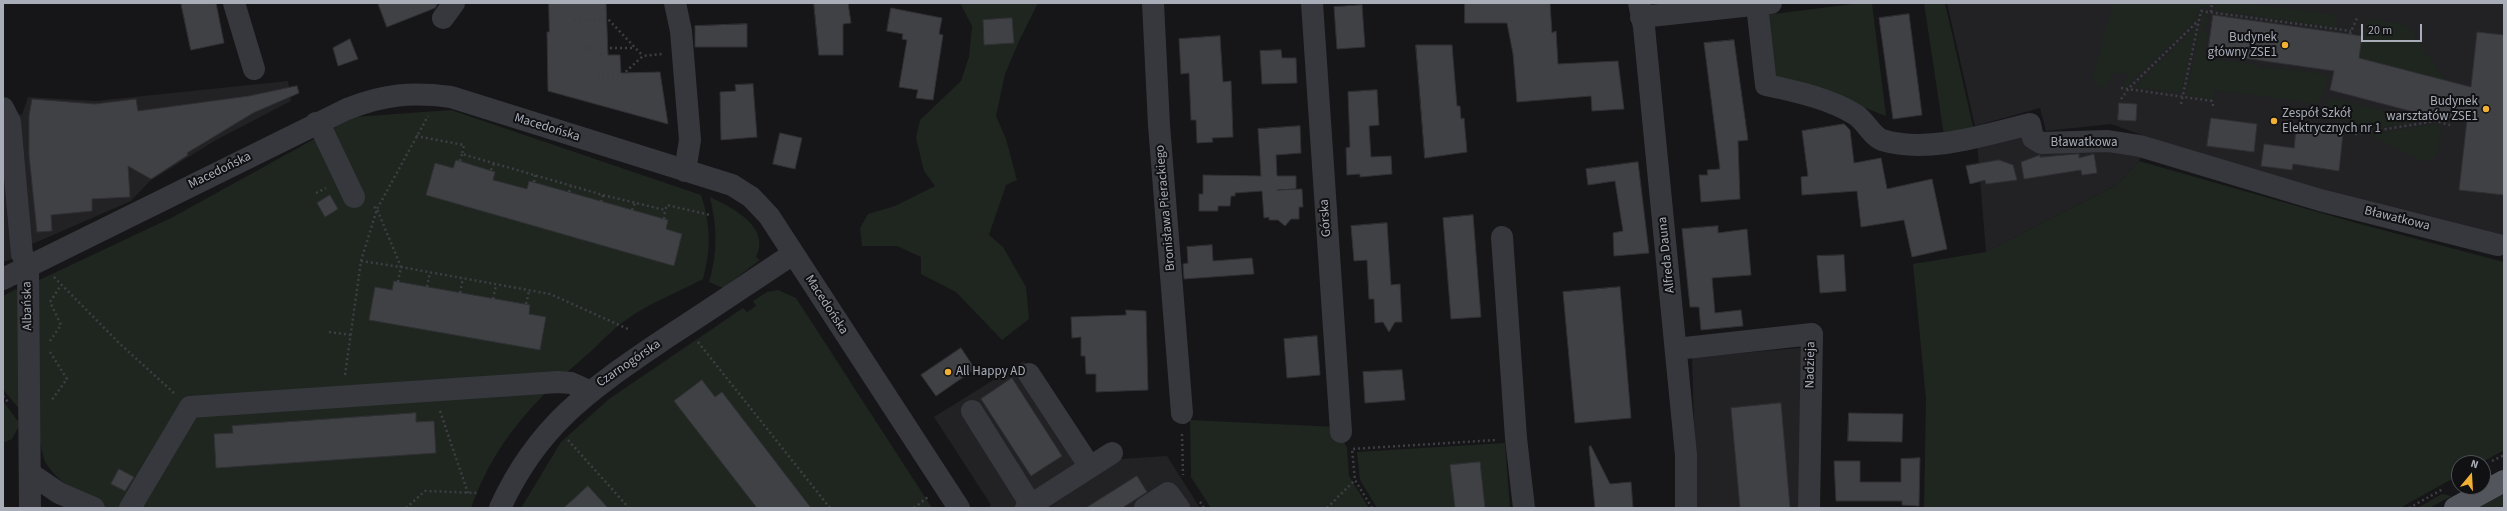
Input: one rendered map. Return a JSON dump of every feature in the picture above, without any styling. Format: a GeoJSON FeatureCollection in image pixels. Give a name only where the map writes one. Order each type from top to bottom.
{"type":"FeatureCollection","features":[{"type":"Feature","properties":{"kind":"main road"},"geometry":{"type":"LineString","coordinates":[[2455,508],[2504,481]]}},
{"type":"Feature","properties":{"kind":"street"},"geometry":{"type":"LineString","coordinates":[[234,3],[254,70]]}},
{"type":"Feature","properties":{"kind":"street"},"geometry":{"type":"LineString","coordinates":[[674,3],[681,31],[690,140],[685,171]]}},
{"type":"Feature","properties":{"kind":"street","name":"Bronisława Pierackiego"},"geometry":{"type":"LineString","coordinates":[[1153,3],[1159,126],[1182,413]]}},
{"type":"Feature","properties":{"kind":"street","name":"Górska"},"geometry":{"type":"LineString","coordinates":[[1312,3],[1341,432]]}},
{"type":"Feature","properties":{"kind":"street"},"geometry":{"type":"LineString","coordinates":[[1640,10],[1764,4]]}},
{"type":"Feature","properties":{"kind":"street","name":"Bławatkowa"},"geometry":{"type":"LineString","coordinates":[[1764,4],[1766,85],[1807,94],[1856,115],[1881,139],[1920,144],[1948,143],[2030,124],[2033,138],[2041,143],[2108,141],[2140,146],[2320,200],[2498,245]]}},
{"type":"Feature","properties":{"kind":"street","name":"Alfreda Dauna"},"geometry":{"type":"LineString","coordinates":[[1640,10],[1686,455],[1686,508]]}},
{"type":"Feature","properties":{"kind":"street","name":"Macedońska"},"geometry":{"type":"LineString","coordinates":[[3,279],[316,123],[369,100],[408,93],[429,94],[451,98],[732,185],[751,196],[769,216],[959,508]]}},
{"type":"Feature","properties":{"kind":"street","name":"Albańska"},"geometry":{"type":"LineString","coordinates":[[7,115],[22,254],[28,266],[31,474],[30,508]]}},
{"type":"Feature","properties":{"kind":"street"},"geometry":{"type":"LineString","coordinates":[[316,123],[323,132],[354,197]]}},
{"type":"Feature","properties":{"kind":"street"},"geometry":{"type":"LineString","coordinates":[[1502,237],[1516,438],[1524,508]]}},
{"type":"Feature","properties":{"kind":"street","name":"Czarnogórska"},"geometry":{"type":"LineString","coordinates":[[500,508],[533,450],[551,428],[589,391],[793,254]]}},
{"type":"Feature","properties":{"kind":"street","name":"Nadzieja"},"geometry":{"type":"LineString","coordinates":[[1676,349],[1812,334],[1809,508]]}},
{"type":"Feature","properties":{"kind":"street"},"geometry":{"type":"LineString","coordinates":[[1029,374],[1090,467]]}},
{"type":"Feature","properties":{"kind":"street"},"geometry":{"type":"LineString","coordinates":[[130,508],[190,407],[558,382],[571,382],[589,391]]}},
{"type":"Feature","properties":{"kind":"street"},"geometry":{"type":"LineString","coordinates":[[972,411],[1029,507],[1112,453]]}},
{"type":"Feature","properties":{"kind":"street"},"geometry":{"type":"LineString","coordinates":[[31,474],[59,493],[94,508]]}},
{"type":"Feature","properties":{"kind":"street"},"geometry":{"type":"LineString","coordinates":[[1145,508],[1168,493],[1178,508]]}},
{"type":"Feature","properties":{"kind":"path"},"geometry":{"type":"LineString","coordinates":[[2212,3],[2212,12]]}},
{"type":"Feature","properties":{"kind":"path"},"geometry":{"type":"LineString","coordinates":[[2181,104],[2201,10],[2350,33],[2357,18]]}},
{"type":"Feature","properties":{"kind":"path"},"geometry":{"type":"LineString","coordinates":[[574,20],[608,19],[633,48],[643,56]]}},
{"type":"Feature","properties":{"kind":"path"},"geometry":{"type":"LineString","coordinates":[[2120,99],[2129,88],[2196,23],[2198,23]]}},
{"type":"Feature","properties":{"kind":"path"},"geometry":{"type":"LineString","coordinates":[[575,48],[633,48]]}},
{"type":"Feature","properties":{"kind":"path"},"geometry":{"type":"LineString","coordinates":[[601,48],[601,55]]}},
{"type":"Feature","properties":{"kind":"path"},"geometry":{"type":"LineString","coordinates":[[597,75],[622,75],[643,56],[666,54]]}},
{"type":"Feature","properties":{"kind":"path"},"geometry":{"type":"LineString","coordinates":[[2121,88],[2212,101],[2214,109]]}},
{"type":"Feature","properties":{"kind":"path"},"geometry":{"type":"LineString","coordinates":[[2456,99],[2457,88]]}},
{"type":"Feature","properties":{"kind":"path"},"geometry":{"type":"LineString","coordinates":[[341,397],[361,261],[377,209],[430,113]]}},
{"type":"Feature","properties":{"kind":"path"},"geometry":{"type":"LineString","coordinates":[[2355,134],[2436,121],[2450,125]]}},
{"type":"Feature","properties":{"kind":"path"},"geometry":{"type":"LineString","coordinates":[[416,136],[464,145],[460,161]]}},
{"type":"Feature","properties":{"kind":"path"},"geometry":{"type":"LineString","coordinates":[[462,154],[603,195],[665,210]]}},
{"type":"Feature","properties":{"kind":"path"},"geometry":{"type":"LineString","coordinates":[[491,170],[494,163]]}},
{"type":"Feature","properties":{"kind":"path"},"geometry":{"type":"LineString","coordinates":[[534,182],[535,175]]}},
{"type":"Feature","properties":{"kind":"path"},"geometry":{"type":"LineString","coordinates":[[569,192],[571,186]]}},
{"type":"Feature","properties":{"kind":"path"},"geometry":{"type":"LineString","coordinates":[[601,202],[603,195]]}},
{"type":"Feature","properties":{"kind":"path"},"geometry":{"type":"LineString","coordinates":[[632,210],[635,203]]}},
{"type":"Feature","properties":{"kind":"path"},"geometry":{"type":"LineString","coordinates":[[664,219],[667,205],[710,215]]}},
{"type":"Feature","properties":{"kind":"path"},"geometry":{"type":"LineString","coordinates":[[377,209],[401,267],[398,282]]}},
{"type":"Feature","properties":{"kind":"path"},"geometry":{"type":"LineString","coordinates":[[361,261],[550,294],[628,329]]}},
{"type":"Feature","properties":{"kind":"path"},"geometry":{"type":"LineString","coordinates":[[427,287],[430,272]]}},
{"type":"Feature","properties":{"kind":"path"},"geometry":{"type":"LineString","coordinates":[[52,276],[119,343],[190,407]]}},
{"type":"Feature","properties":{"kind":"path"},"geometry":{"type":"LineString","coordinates":[[460,293],[463,278]]}},
{"type":"Feature","properties":{"kind":"path"},"geometry":{"type":"LineString","coordinates":[[30,420],[38,418],[67,379],[47,346],[61,325],[50,302],[61,285]]}},
{"type":"Feature","properties":{"kind":"path"},"geometry":{"type":"LineString","coordinates":[[493,299],[496,285]]}},
{"type":"Feature","properties":{"kind":"path"},"geometry":{"type":"LineString","coordinates":[[526,304],[529,291]]}},
{"type":"Feature","properties":{"kind":"path"},"geometry":{"type":"LineString","coordinates":[[686,326],[830,508]]}},
{"type":"Feature","properties":{"kind":"path"},"geometry":{"type":"LineString","coordinates":[[329,332],[350,335]]}},
{"type":"Feature","properties":{"kind":"path"},"geometry":{"type":"LineString","coordinates":[[439,391],[440,414],[468,492]]}},
{"type":"Feature","properties":{"kind":"path"},"geometry":{"type":"LineString","coordinates":[[1182,413],[1183,475]]}},
{"type":"Feature","properties":{"kind":"path"},"geometry":{"type":"LineString","coordinates":[[564,434],[629,508]]}},
{"type":"Feature","properties":{"kind":"path"},"geometry":{"type":"LineString","coordinates":[[1372,508],[1355,480],[1352,450],[1516,438]]}},
{"type":"Feature","properties":{"kind":"path"},"geometry":{"type":"LineString","coordinates":[[1328,508],[1355,480]]}},
{"type":"Feature","properties":{"kind":"path"},"geometry":{"type":"LineString","coordinates":[[2409,508],[2446,487]]}},
{"type":"Feature","properties":{"kind":"path"},"geometry":{"type":"LineString","coordinates":[[406,508],[426,491],[478,493]]}},
{"type":"Feature","properties":{"kind":"path"},"geometry":{"type":"LineString","coordinates":[[914,508],[932,495]]}},
{"type":"Feature","properties":{"kind":"shaded area"},"geometry":{"type":"Polygon","coordinates":[[[960,3],[1038,3],[1019,41],[1005,74],[996,116],[1006,139],[1017,180],[1006,185],[989,235],[1003,247],[1026,287],[1029,319],[1002,340],[956,292],[921,274],[921,257],[897,246],[862,246],[860,228],[868,214],[895,206],[935,186],[924,171],[916,138],[920,120],[961,81],[969,57],[972,26],[960,3]]]}},
{"type":"Feature","properties":{"kind":"shaded area"},"geometry":{"type":"Polygon","coordinates":[[[1861,3],[1872,3],[1886,116],[1842,99],[1774,79],[1766,15],[1861,3]]]}},
{"type":"Feature","properties":{"kind":"shaded area"},"geometry":{"type":"Polygon","coordinates":[[[1924,3],[1945,3],[1974,131],[1944,136],[1924,3]]]}},
{"type":"Feature","properties":{"kind":"shaded area","name":"Zespół Szkół Elektrycznych nr 1"},"geometry":{"type":"Polygon","coordinates":[[[1947,3],[2504,3],[2504,240],[2243,171],[2111,124],[2046,131],[2040,108],[1975,126],[1947,3]]]}},
{"type":"Feature","properties":{"kind":"shaded area"},"geometry":{"type":"Polygon","coordinates":[[[2113,3],[2210,3],[2210,8],[2200,7],[2197,19],[2126,87],[2122,87],[2129,74],[2113,72],[2104,88],[2094,83],[2093,76],[2113,3]]]}},
{"type":"Feature","properties":{"kind":"shaded area"},"geometry":{"type":"Polygon","coordinates":[[[2215,3],[2248,3],[2335,15],[2338,28],[2214,10],[2215,3]]]}},
{"type":"Feature","properties":{"kind":"shaded area"},"geometry":{"type":"Polygon","coordinates":[[[2203,12],[2207,13],[2204,32],[2208,32],[2204,54],[2208,55],[2208,58],[2258,65],[2258,69],[2263,70],[2264,67],[2324,74],[2328,78],[2319,104],[2214,90],[2212,99],[2186,95],[2203,12]]]}},
{"type":"Feature","properties":{"kind":"shaded area"},"geometry":{"type":"Polygon","coordinates":[[[2367,18],[2402,24],[2408,27],[2445,80],[2359,58],[2362,36],[2367,24],[2365,22],[2367,18]]]}},
{"type":"Feature","properties":{"kind":"shaded area"},"geometry":{"type":"Polygon","coordinates":[[[2197,27],[2181,93],[2134,87],[2194,29],[2197,27]]]}},
{"type":"Feature","properties":{"kind":"shaded area"},"geometry":{"type":"Polygon","coordinates":[[[288,81],[291,101],[216,140],[150,181],[131,201],[30,245],[17,114],[22,115],[28,97],[95,101],[288,81]]]}},
{"type":"Feature","properties":{"kind":"shaded area"},"geometry":{"type":"Polygon","coordinates":[[[2329,97],[2418,121],[2361,131],[2353,121],[2335,119],[2326,105],[2329,97]]]}},
{"type":"Feature","properties":{"kind":"shaded area"},"geometry":{"type":"Polygon","coordinates":[[[451,110],[701,195],[707,216],[709,237],[706,268],[703,279],[647,307],[624,321],[552,387],[519,422],[505,441],[492,462],[471,508],[105,508],[105,504],[88,498],[73,490],[54,473],[48,466],[43,453],[39,433],[36,378],[35,282],[173,217],[354,117],[451,110]]]}},
{"type":"Feature","properties":{"kind":"shaded area"},"geometry":{"type":"Polygon","coordinates":[[[2435,124],[2441,126],[2437,153],[2430,160],[2425,162],[2369,135],[2435,124]]]}},
{"type":"Feature","properties":{"kind":"shaded area"},"geometry":{"type":"Polygon","coordinates":[[[3,125],[15,258],[3,262],[3,125]]]}},
{"type":"Feature","properties":{"kind":"shaded area"},"geometry":{"type":"Polygon","coordinates":[[[2027,131],[2144,151],[2139,161],[2118,184],[1986,252],[1977,142],[2027,131]]]}},
{"type":"Feature","properties":{"kind":"shaded area"},"geometry":{"type":"Polygon","coordinates":[[[2139,161],[2360,224],[2504,262],[2504,450],[2491,457],[2491,455],[2451,455],[2451,479],[2400,508],[1924,508],[1926,399],[1913,264],[1986,252],[2118,184],[2139,161]]]}},
{"type":"Feature","properties":{"kind":"shaded area"},"geometry":{"type":"Polygon","coordinates":[[[710,197],[738,212],[754,227],[759,236],[759,246],[756,257],[760,260],[723,288],[709,282],[714,260],[716,240],[710,197]]]}},
{"type":"Feature","properties":{"kind":"shaded area"},"geometry":{"type":"Polygon","coordinates":[[[16,289],[19,291],[24,415],[3,389],[3,296],[16,289]]]}},
{"type":"Feature","properties":{"kind":"shaded area"},"geometry":{"type":"Polygon","coordinates":[[[778,290],[796,298],[932,508],[521,508],[561,442],[609,399],[743,308],[747,312],[756,306],[753,301],[767,292],[778,290]]]}},
{"type":"Feature","properties":{"kind":"shaded area"},"geometry":{"type":"Polygon","coordinates":[[[1812,347],[1803,508],[1695,508],[1696,484],[1692,357],[1812,347]]]}},
{"type":"Feature","properties":{"kind":"shaded area"},"geometry":{"type":"Polygon","coordinates":[[[1024,361],[1090,461],[1167,456],[1200,508],[987,508],[991,505],[934,417],[1024,361]]]}},
{"type":"Feature","properties":{"kind":"shaded area"},"geometry":{"type":"Polygon","coordinates":[[[3,401],[20,424],[12,439],[3,443],[3,401]]]}},
{"type":"Feature","properties":{"kind":"shaded area"},"geometry":{"type":"Polygon","coordinates":[[[1190,420],[1336,427],[1347,448],[1349,476],[1369,508],[1211,508],[1191,477],[1190,420]]]}},
{"type":"Feature","properties":{"kind":"shaded area"},"geometry":{"type":"Polygon","coordinates":[[[1505,443],[1510,508],[1377,508],[1360,480],[1357,452],[1505,443]]]}},
{"type":"Feature","properties":{"kind":"shaded area"},"geometry":{"type":"Polygon","coordinates":[[[2442,494],[2452,496],[2429,508],[2417,508],[2442,494]]]}},
{"type":"Feature","properties":{"kind":"shaded area"},"geometry":{"type":"Polygon","coordinates":[[[2504,494],[2504,508],[2478,508],[2504,494]]]}},
{"type":"Feature","properties":{"kind":"building"},"geometry":{"type":"Polygon","coordinates":[[[181,3],[216,3],[224,43],[191,50],[181,3]]]}},
{"type":"Feature","properties":{"kind":"building"},"geometry":{"type":"Polygon","coordinates":[[[378,3],[438,3],[435,8],[387,27],[378,3]]]}},
{"type":"Feature","properties":{"kind":"building"},"geometry":{"type":"Polygon","coordinates":[[[549,3],[606,3],[608,55],[620,55],[621,73],[660,72],[668,124],[548,91],[547,32],[549,32],[549,3]]]}},
{"type":"Feature","properties":{"kind":"building"},"geometry":{"type":"Polygon","coordinates":[[[814,3],[848,3],[851,23],[843,24],[843,55],[819,55],[814,3]]]}},
{"type":"Feature","properties":{"kind":"building"},"geometry":{"type":"Polygon","coordinates":[[[1465,3],[1550,3],[1552,33],[1556,31],[1558,64],[1618,61],[1624,109],[1592,111],[1591,96],[1517,102],[1513,54],[1507,23],[1465,23],[1465,3]]]}},
{"type":"Feature","properties":{"kind":"building"},"geometry":{"type":"Polygon","coordinates":[[[1362,5],[1365,47],[1337,49],[1334,7],[1362,5]]]}},
{"type":"Feature","properties":{"kind":"building"},"geometry":{"type":"Polygon","coordinates":[[[891,8],[942,18],[939,34],[943,35],[933,100],[916,98],[918,90],[899,87],[907,40],[902,39],[903,34],[887,31],[891,8]]]}},
{"type":"Feature","properties":{"kind":"building"},"geometry":{"type":"Polygon","coordinates":[[[1909,14],[1922,115],[1893,119],[1879,18],[1909,14]]]}},
{"type":"Feature","properties":{"kind":"building"},"geometry":{"type":"Polygon","coordinates":[[[2213,15],[2362,36],[2359,58],[2471,87],[2477,32],[2504,35],[2504,195],[2459,190],[2467,120],[2429,116],[2330,90],[2334,71],[2208,53],[2213,15]]]}},
{"type":"Feature","properties":{"kind":"building"},"geometry":{"type":"Polygon","coordinates":[[[1012,18],[1014,43],[984,45],[983,20],[1012,18]]]}},
{"type":"Feature","properties":{"kind":"building"},"geometry":{"type":"Polygon","coordinates":[[[747,24],[747,47],[695,47],[695,26],[747,24]]]}},
{"type":"Feature","properties":{"kind":"building"},"geometry":{"type":"Polygon","coordinates":[[[1220,36],[1223,82],[1231,81],[1233,137],[1212,138],[1213,142],[1197,143],[1196,120],[1191,120],[1189,73],[1181,74],[1179,39],[1220,36]]]}},
{"type":"Feature","properties":{"kind":"building"},"geometry":{"type":"Polygon","coordinates":[[[350,39],[358,59],[338,66],[333,48],[350,39]]]}},
{"type":"Feature","properties":{"kind":"building"},"geometry":{"type":"Polygon","coordinates":[[[1734,40],[1748,140],[1738,141],[1740,199],[1701,202],[1699,175],[1708,175],[1707,170],[1720,169],[1704,43],[1734,40]]]}},
{"type":"Feature","properties":{"kind":"building"},"geometry":{"type":"Polygon","coordinates":[[[1416,45],[1452,45],[1457,106],[1460,106],[1461,119],[1464,118],[1467,152],[1425,158],[1416,45]]]}},
{"type":"Feature","properties":{"kind":"building"},"geometry":{"type":"Polygon","coordinates":[[[1281,50],[1282,58],[1296,58],[1297,83],[1262,84],[1260,51],[1281,50]]]}},
{"type":"Feature","properties":{"kind":"building"},"geometry":{"type":"Polygon","coordinates":[[[753,84],[757,137],[721,140],[720,92],[736,91],[735,85],[753,84]]]}},
{"type":"Feature","properties":{"kind":"building"},"geometry":{"type":"Polygon","coordinates":[[[297,86],[299,93],[253,113],[187,153],[188,155],[151,179],[128,166],[130,197],[92,199],[92,211],[51,215],[52,231],[37,232],[29,155],[29,116],[32,99],[95,104],[136,99],[138,111],[249,96],[297,86]]]}},
{"type":"Feature","properties":{"kind":"building"},"geometry":{"type":"Polygon","coordinates":[[[1377,90],[1379,125],[1369,126],[1371,157],[1391,156],[1392,174],[1360,177],[1360,174],[1347,175],[1346,148],[1350,147],[1348,92],[1377,90]]]}},
{"type":"Feature","properties":{"kind":"building"},"geometry":{"type":"Polygon","coordinates":[[[2119,103],[2137,104],[2136,121],[2118,120],[2119,103]]]}},
{"type":"Feature","properties":{"kind":"building"},"geometry":{"type":"Polygon","coordinates":[[[2211,118],[2257,124],[2254,152],[2207,146],[2211,118]]]}},
{"type":"Feature","properties":{"kind":"building"},"geometry":{"type":"Polygon","coordinates":[[[1844,124],[1850,130],[1854,163],[1881,158],[1887,189],[1932,179],[1947,249],[1912,257],[1904,220],[1861,227],[1857,191],[1802,195],[1801,177],[1808,176],[1802,131],[1844,124]]]}},
{"type":"Feature","properties":{"kind":"building"},"geometry":{"type":"Polygon","coordinates":[[[1300,126],[1301,153],[1276,155],[1277,176],[1296,176],[1296,189],[1277,190],[1302,189],[1303,207],[1299,207],[1299,219],[1291,219],[1285,226],[1278,220],[1269,220],[1269,217],[1264,218],[1262,191],[1235,193],[1235,196],[1231,196],[1230,206],[1218,206],[1218,211],[1199,211],[1199,194],[1203,194],[1203,175],[1261,176],[1258,129],[1300,126]]]}},
{"type":"Feature","properties":{"kind":"building"},"geometry":{"type":"Polygon","coordinates":[[[2296,129],[2343,134],[2339,171],[2293,164],[2292,170],[2261,166],[2264,144],[2294,148],[2296,129]]]}},
{"type":"Feature","properties":{"kind":"building"},"geometry":{"type":"Polygon","coordinates":[[[780,133],[802,138],[795,169],[773,164],[780,133]]]}},
{"type":"Feature","properties":{"kind":"building"},"geometry":{"type":"Polygon","coordinates":[[[2079,154],[2079,158],[2094,154],[2097,173],[2082,175],[2081,170],[2024,179],[2021,162],[2040,155],[2040,157],[2079,154]]]}},
{"type":"Feature","properties":{"kind":"building"},"geometry":{"type":"Polygon","coordinates":[[[456,160],[495,172],[493,180],[527,189],[529,181],[668,220],[666,229],[682,234],[674,266],[426,195],[435,163],[453,168],[456,160]]]}},
{"type":"Feature","properties":{"kind":"building"},"geometry":{"type":"Polygon","coordinates":[[[1999,160],[2013,165],[2017,180],[1986,184],[1985,180],[1970,184],[1966,166],[1999,160]]]}},
{"type":"Feature","properties":{"kind":"building"},"geometry":{"type":"Polygon","coordinates":[[[1638,162],[1649,253],[1614,256],[1613,233],[1623,231],[1615,181],[1588,185],[1586,169],[1638,162]]]}},
{"type":"Feature","properties":{"kind":"building"},"geometry":{"type":"Polygon","coordinates":[[[330,195],[338,209],[325,217],[317,203],[330,195]]]}},
{"type":"Feature","properties":{"kind":"building"},"geometry":{"type":"Polygon","coordinates":[[[1473,215],[1481,317],[1451,319],[1443,218],[1473,215]]]}},
{"type":"Feature","properties":{"kind":"building"},"geometry":{"type":"Polygon","coordinates":[[[1387,223],[1391,285],[1400,284],[1402,322],[1395,322],[1389,332],[1383,322],[1375,323],[1374,299],[1369,299],[1367,260],[1354,261],[1351,226],[1387,223]]]}},
{"type":"Feature","properties":{"kind":"building"},"geometry":{"type":"Polygon","coordinates":[[[1718,226],[1718,233],[1747,229],[1751,275],[1712,278],[1715,313],[1741,310],[1743,326],[1701,330],[1699,307],[1690,307],[1682,229],[1718,226]]]}},
{"type":"Feature","properties":{"kind":"building"},"geometry":{"type":"Polygon","coordinates":[[[1212,245],[1213,261],[1252,258],[1254,274],[1184,279],[1183,264],[1188,263],[1187,247],[1212,245]]]}},
{"type":"Feature","properties":{"kind":"building"},"geometry":{"type":"Polygon","coordinates":[[[1844,255],[1846,291],[1820,293],[1817,256],[1844,255]]]}},
{"type":"Feature","properties":{"kind":"building"},"geometry":{"type":"Polygon","coordinates":[[[394,281],[530,305],[529,314],[546,317],[540,350],[369,320],[375,287],[392,290],[394,281]]]}},
{"type":"Feature","properties":{"kind":"building"},"geometry":{"type":"Polygon","coordinates":[[[1620,287],[1631,418],[1575,423],[1563,292],[1620,287]]]}},
{"type":"Feature","properties":{"kind":"building"},"geometry":{"type":"Polygon","coordinates":[[[1126,310],[1146,311],[1148,390],[1096,392],[1096,374],[1086,374],[1085,356],[1081,356],[1081,337],[1072,338],[1071,317],[1126,315],[1126,310]]]}},
{"type":"Feature","properties":{"kind":"building"},"geometry":{"type":"Polygon","coordinates":[[[1317,336],[1320,375],[1287,378],[1284,339],[1317,336]]]}},
{"type":"Feature","properties":{"kind":"building","name":"All Happy AD"},"geometry":{"type":"Polygon","coordinates":[[[961,348],[975,369],[936,396],[921,375],[961,348]]]}},
{"type":"Feature","properties":{"kind":"building"},"geometry":{"type":"Polygon","coordinates":[[[1402,370],[1405,400],[1365,403],[1363,372],[1402,370]]]}},
{"type":"Feature","properties":{"kind":"building"},"geometry":{"type":"Polygon","coordinates":[[[1012,378],[1062,456],[1031,476],[981,399],[1012,378]]]}},
{"type":"Feature","properties":{"kind":"building"},"geometry":{"type":"Polygon","coordinates":[[[702,380],[715,397],[722,392],[811,508],[757,508],[674,401],[702,380]]]}},
{"type":"Feature","properties":{"kind":"building"},"geometry":{"type":"Polygon","coordinates":[[[1781,403],[1790,508],[1740,508],[1731,408],[1781,403]]]}},
{"type":"Feature","properties":{"kind":"building"},"geometry":{"type":"Polygon","coordinates":[[[416,413],[416,422],[434,421],[436,453],[216,468],[214,434],[233,433],[232,426],[416,413]]]}},
{"type":"Feature","properties":{"kind":"building"},"geometry":{"type":"Polygon","coordinates":[[[1849,413],[1903,414],[1902,442],[1848,441],[1849,413]]]}},
{"type":"Feature","properties":{"kind":"building"},"geometry":{"type":"Polygon","coordinates":[[[1591,446],[1610,484],[1631,482],[1633,508],[1595,508],[1589,447],[1591,446]]]}},
{"type":"Feature","properties":{"kind":"building"},"geometry":{"type":"Polygon","coordinates":[[[1920,458],[1919,506],[1902,505],[1902,501],[1836,501],[1834,461],[1860,461],[1860,482],[1901,482],[1901,459],[1920,458]]]}},
{"type":"Feature","properties":{"kind":"building"},"geometry":{"type":"Polygon","coordinates":[[[1480,462],[1485,508],[1455,508],[1450,465],[1480,462]]]}},
{"type":"Feature","properties":{"kind":"building"},"geometry":{"type":"Polygon","coordinates":[[[119,469],[134,477],[125,491],[111,484],[119,469]]]}},
{"type":"Feature","properties":{"kind":"building"},"geometry":{"type":"Polygon","coordinates":[[[1137,476],[1147,492],[1122,508],[1086,508],[1137,476]]]}},
{"type":"Feature","properties":{"kind":"building"},"geometry":{"type":"Polygon","coordinates":[[[588,486],[608,508],[564,508],[588,486]]]}},
{"type":"Feature","properties":{"kind":"place","name":"Budynek główny ZSE1"},"geometry":{"type":"Point","coordinates":[2285,45]}},
{"type":"Feature","properties":{"kind":"place","name":"Budynek warsztatów ZSE1"},"geometry":{"type":"Point","coordinates":[2486,109]}},
{"type":"Feature","properties":{"kind":"place","name":"Zespół Szkół Elektrycznych nr 1"},"geometry":{"type":"Point","coordinates":[2274,121]}},
{"type":"Feature","properties":{"kind":"place","name":"All Happy AD"},"geometry":{"type":"Point","coordinates":[948,372]}}]}
